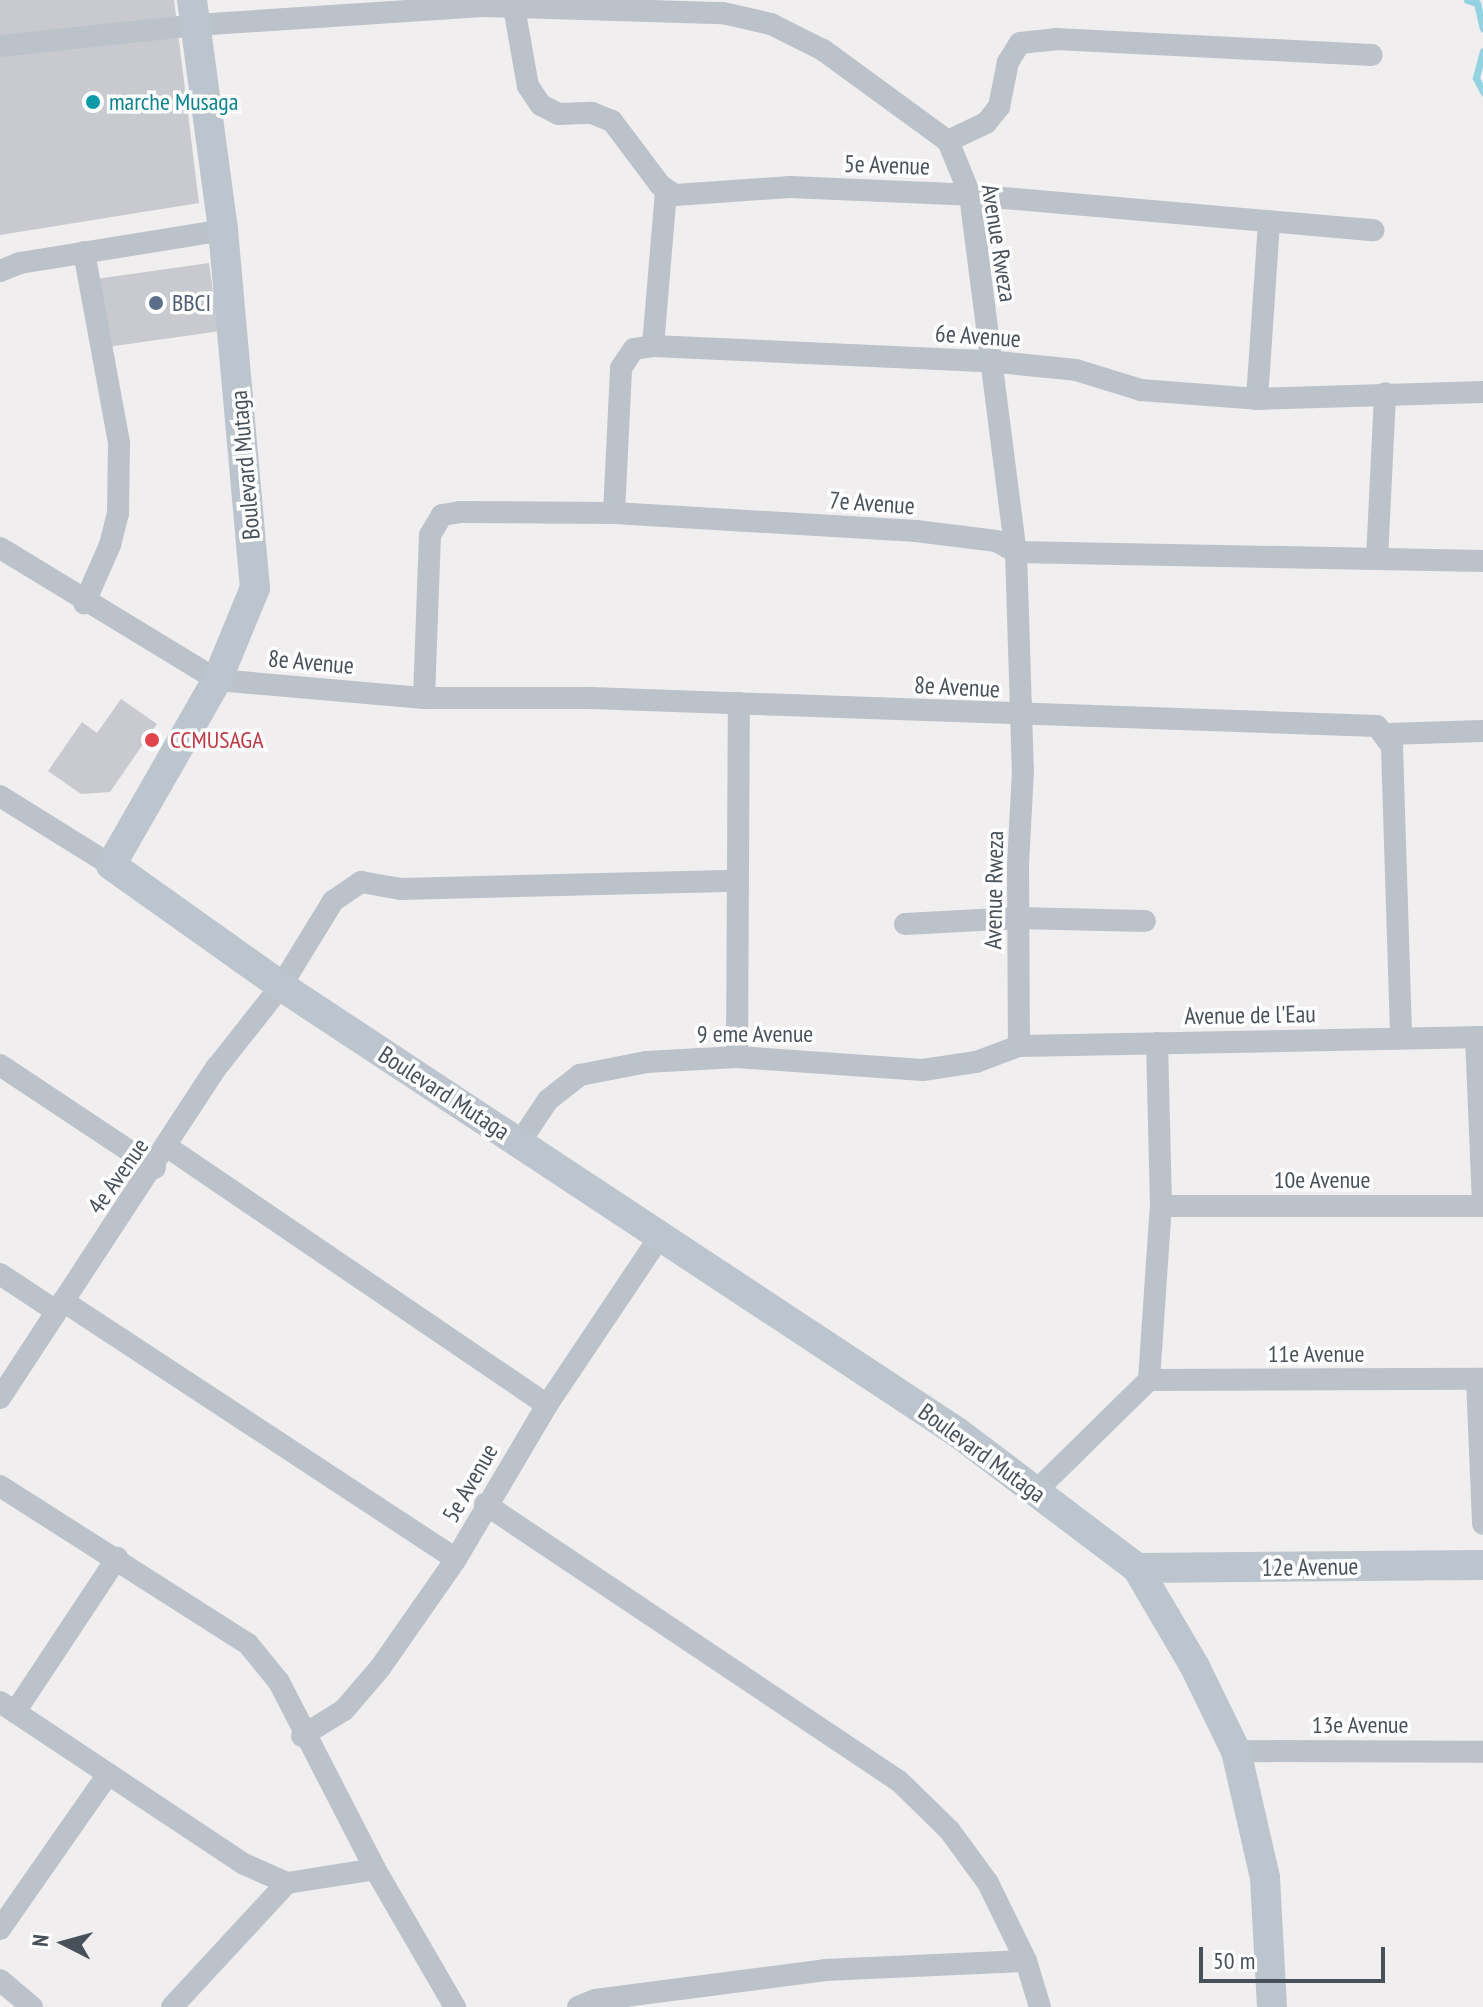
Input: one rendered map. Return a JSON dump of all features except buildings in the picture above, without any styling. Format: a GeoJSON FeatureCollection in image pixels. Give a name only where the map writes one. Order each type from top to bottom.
{"type":"FeatureCollection","features":[{"type":"Feature","properties":{"kind":"street","name":"Avenue Rweza"},"geometry":{"type":"LineString","coordinates":[[0,46],[194,12],[640,5],[723,13],[771,24],[872,81],[948,141],[970,195],[988,361],[1016,552],[1023,770],[1018,918],[1019,1046]]}},
{"type":"Feature","properties":{"kind":"street"},"geometry":{"type":"LineString","coordinates":[[514,7],[528,86],[541,105],[559,114],[592,113],[612,121],[666,192],[653,346],[634,349],[621,368],[614,513]]}},
{"type":"Feature","properties":{"kind":"street","name":"Boulevard Mutaga"},"geometry":{"type":"LineString","coordinates":[[194,12],[223,230],[255,588],[217,680],[111,865],[281,986],[957,1432],[1137,1568],[1195,1667],[1236,1751],[1265,1878],[1272,2007]]}},
{"type":"Feature","properties":{"kind":"street"},"geometry":{"type":"LineString","coordinates":[[948,141],[986,123],[999,107],[1008,62],[1020,43],[1056,39],[1372,55]]}},
{"type":"Feature","properties":{"kind":"street","name":"5e Avenue"},"geometry":{"type":"LineString","coordinates":[[666,192],[790,187],[970,195],[1373,230]]}},
{"type":"Feature","properties":{"kind":"street"},"geometry":{"type":"LineString","coordinates":[[1257,399],[1269,221]]}},
{"type":"Feature","properties":{"kind":"street"},"geometry":{"type":"LineString","coordinates":[[0,271],[84,252],[223,230]]}},
{"type":"Feature","properties":{"kind":"street"},"geometry":{"type":"LineString","coordinates":[[84,252],[119,443],[118,513],[110,545],[84,604]]}},
{"type":"Feature","properties":{"kind":"street","name":"6e Avenue"},"geometry":{"type":"LineString","coordinates":[[653,346],[988,361],[1076,370],[1141,390],[1257,399],[1483,392]]}},
{"type":"Feature","properties":{"kind":"street"},"geometry":{"type":"LineString","coordinates":[[1377,559],[1385,393]]}},
{"type":"Feature","properties":{"kind":"street","name":"7e Avenue"},"geometry":{"type":"LineString","coordinates":[[424,698],[433,523],[460,512],[614,513],[916,531],[996,541],[1016,552],[1483,561]]}},
{"type":"Feature","properties":{"kind":"street"},"geometry":{"type":"LineString","coordinates":[[0,548],[84,604],[217,680]]}},
{"type":"Feature","properties":{"kind":"street","name":"8e Avenue"},"geometry":{"type":"LineString","coordinates":[[217,680],[424,698],[739,703],[1019,716],[1322,721],[1377,726],[1387,734],[1483,731]]}},
{"type":"Feature","properties":{"kind":"street"},"geometry":{"type":"LineString","coordinates":[[737,1057],[739,703]]}},
{"type":"Feature","properties":{"kind":"street"},"geometry":{"type":"LineString","coordinates":[[1387,734],[1394,782],[1401,1038]]}},
{"type":"Feature","properties":{"kind":"street"},"geometry":{"type":"LineString","coordinates":[[0,796],[111,865]]}},
{"type":"Feature","properties":{"kind":"street","name":"4e Avenue"},"geometry":{"type":"LineString","coordinates":[[0,1398],[169,1148],[217,1067],[281,986],[333,901],[361,882],[400,889],[737,881]]}},
{"type":"Feature","properties":{"kind":"street"},"geometry":{"type":"LineString","coordinates":[[905,924],[1018,918],[1145,921]]}},
{"type":"Feature","properties":{"kind":"street"},"geometry":{"type":"LineString","coordinates":[[1479,1037],[1483,1206]]}},
{"type":"Feature","properties":{"kind":"street","name":"Avenue de l'Eau"},"geometry":{"type":"LineString","coordinates":[[1019,1046],[1479,1037]]}},
{"type":"Feature","properties":{"kind":"street"},"geometry":{"type":"LineString","coordinates":[[1036,1491],[1149,1380],[1161,1206],[1157,1043]]}},
{"type":"Feature","properties":{"kind":"street","name":"9 eme Avenue"},"geometry":{"type":"LineString","coordinates":[[520,1142],[548,1100],[580,1075],[646,1062],[737,1057],[923,1070],[976,1062],[1019,1046]]}},
{"type":"Feature","properties":{"kind":"street"},"geometry":{"type":"LineString","coordinates":[[0,1065],[155,1168]]}},
{"type":"Feature","properties":{"kind":"street"},"geometry":{"type":"LineString","coordinates":[[169,1148],[547,1405]]}},
{"type":"Feature","properties":{"kind":"street","name":"10e Avenue"},"geometry":{"type":"LineString","coordinates":[[1161,1206],[1483,1206]]}},
{"type":"Feature","properties":{"kind":"street","name":"5e Avenue"},"geometry":{"type":"LineString","coordinates":[[302,1736],[344,1710],[380,1668],[456,1559],[485,1504],[547,1405],[660,1236]]}},
{"type":"Feature","properties":{"kind":"street"},"geometry":{"type":"LineString","coordinates":[[0,1274],[60,1306],[456,1559]]}},
{"type":"Feature","properties":{"kind":"street"},"geometry":{"type":"LineString","coordinates":[[1480,1379],[1483,1524]]}},
{"type":"Feature","properties":{"kind":"street","name":"11e Avenue"},"geometry":{"type":"LineString","coordinates":[[1149,1380],[1480,1379]]}},
{"type":"Feature","properties":{"kind":"street"},"geometry":{"type":"LineString","coordinates":[[0,1486],[248,1644],[279,1682],[302,1736],[455,2007]]}},
{"type":"Feature","properties":{"kind":"street"},"geometry":{"type":"LineString","coordinates":[[485,1504],[899,1781],[950,1831],[988,1883],[1026,1961],[1040,2007]]}},
{"type":"Feature","properties":{"kind":"street"},"geometry":{"type":"LineString","coordinates":[[117,1558],[8,1707],[244,1864],[287,1883],[375,1869]]}},
{"type":"Feature","properties":{"kind":"street","name":"12e Avenue"},"geometry":{"type":"LineString","coordinates":[[1137,1568],[1483,1565]]}},
{"type":"Feature","properties":{"kind":"street","name":"13e Avenue"},"geometry":{"type":"LineString","coordinates":[[1236,1751],[1483,1752]]}},
{"type":"Feature","properties":{"kind":"street"},"geometry":{"type":"LineString","coordinates":[[0,1929],[108,1774]]}},
{"type":"Feature","properties":{"kind":"street"},"geometry":{"type":"LineString","coordinates":[[172,2007],[287,1883]]}},
{"type":"Feature","properties":{"kind":"street"},"geometry":{"type":"LineString","coordinates":[[578,2007],[610,1997],[825,1970],[1026,1961]]}},
{"type":"Feature","properties":{"kind":"street"},"geometry":{"type":"LineString","coordinates":[[0,1980],[32,2007]]}},
{"type":"Feature","properties":{"kind":"waterway"},"geometry":{"type":"LineString","coordinates":[[1467,0],[1477,3],[1483,28]]}},
{"type":"Feature","properties":{"kind":"waterway"},"geometry":{"type":"LineString","coordinates":[[1483,51],[1476,78],[1483,92]]}},
{"type":"Feature","properties":{"kind":"place","name":"marche Musaga"},"geometry":{"type":"Point","coordinates":[93,102]}},
{"type":"Feature","properties":{"kind":"place","name":"BBCI"},"geometry":{"type":"Point","coordinates":[156,303]}},
{"type":"Feature","properties":{"kind":"place","name":"CCMUSAGA"},"geometry":{"type":"Point","coordinates":[152,740]}}]}
